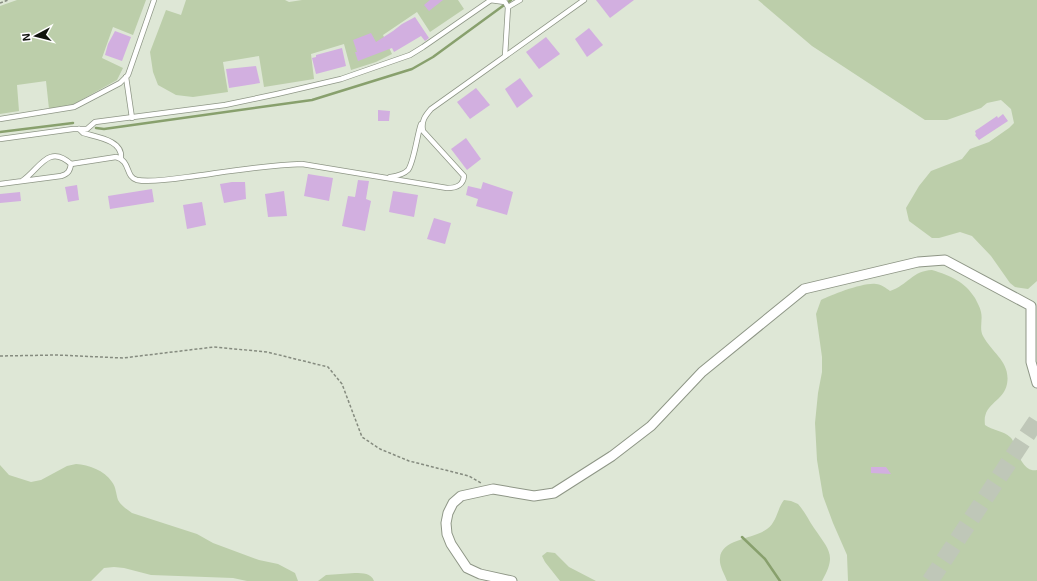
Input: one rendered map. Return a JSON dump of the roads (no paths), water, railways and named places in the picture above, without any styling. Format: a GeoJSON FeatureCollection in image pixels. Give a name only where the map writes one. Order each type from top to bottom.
{"type":"FeatureCollection","features":[{"type":"Feature","properties":{"kind":"street"},"geometry":{"type":"LineString","coordinates":[[512,581],[480,574],[467,568],[447,534],[446,523],[448,513],[453,503],[461,496],[493,489],[534,496],[554,493],[612,456],[652,426],[702,372],[804,290],[918,262],[945,260],[1031,306],[1031,362],[1037,383]]}},
{"type":"Feature","properties":{"kind":"lane"},"geometry":{"type":"LineString","coordinates":[[0,119],[74,107],[120,83],[126,77],[154,0]]}},
{"type":"Feature","properties":{"kind":"lane"},"geometry":{"type":"LineString","coordinates":[[0,138],[73,129],[87,129],[95,122],[225,105],[341,79],[410,55],[491,0],[507,5],[520,0]]}},
{"type":"Feature","properties":{"kind":"lane"},"geometry":{"type":"LineString","coordinates":[[387,178],[404,173],[408,170],[411,164],[418,132],[423,118],[431,109],[584,0]]}},
{"type":"Feature","properties":{"kind":"lane"},"geometry":{"type":"LineString","coordinates":[[505,56],[507,5]]}},
{"type":"Feature","properties":{"kind":"lane"},"geometry":{"type":"LineString","coordinates":[[126,77],[132,118]]}},
{"type":"Feature","properties":{"kind":"lane"},"geometry":{"type":"LineString","coordinates":[[22,181],[44,160],[54,156],[61,157],[71,164],[116,157],[121,158],[125,162],[130,176],[135,180],[168,180],[281,164],[302,164],[447,188],[460,186],[464,181],[464,176],[423,131],[423,118]]}},
{"type":"Feature","properties":{"kind":"lane"},"geometry":{"type":"LineString","coordinates":[[79,129],[83,133],[113,143],[119,147],[121,158]]}},
{"type":"Feature","properties":{"kind":"lane"},"geometry":{"type":"LineString","coordinates":[[0,184],[61,176],[70,170],[71,164]]}},
{"type":"Feature","properties":{"kind":"waterway"},"geometry":{"type":"LineString","coordinates":[[96,128],[104,129],[312,100],[412,69],[433,57],[511,0]]}},
{"type":"Feature","properties":{"kind":"waterway"},"geometry":{"type":"LineString","coordinates":[[0,132],[73,123]]}},
{"type":"Feature","properties":{"kind":"waterway"},"geometry":{"type":"LineString","coordinates":[[742,537],[765,559],[780,581]]}},
{"type":"Feature","properties":{"kind":"tunnel"},"geometry":{"type":"LineString","coordinates":[[930,581],[1037,420]]}}]}
